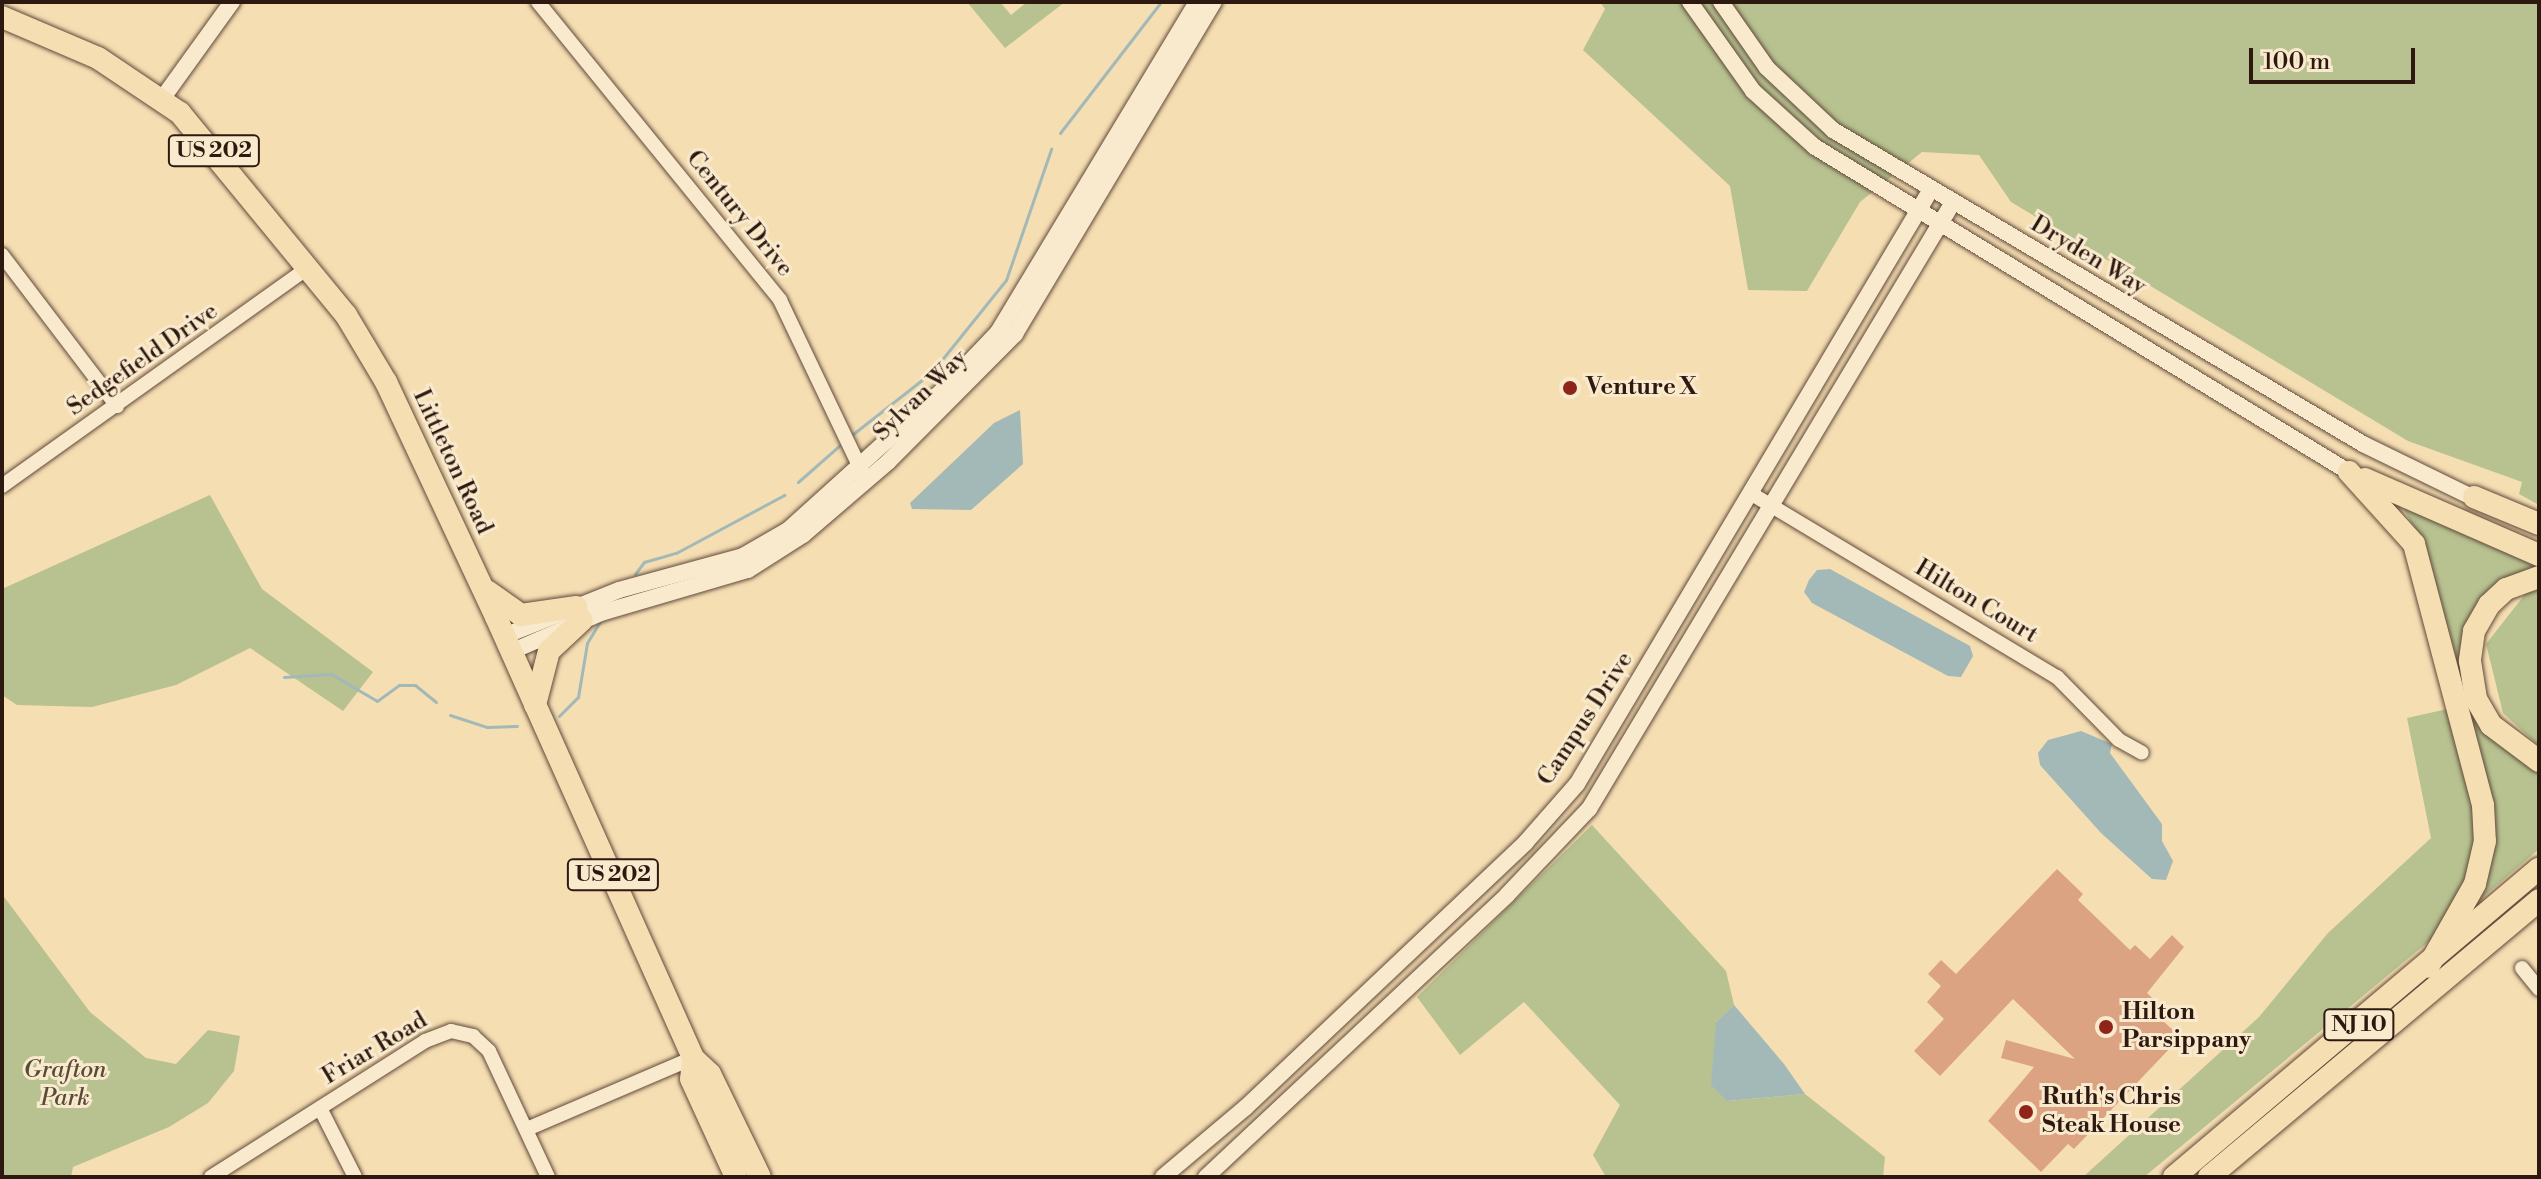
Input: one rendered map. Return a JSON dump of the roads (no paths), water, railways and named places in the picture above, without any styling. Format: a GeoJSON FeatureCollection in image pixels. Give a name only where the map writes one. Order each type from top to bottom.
{"type":"FeatureCollection","features":[{"type":"Feature","properties":{"kind":"main road","name":"Littleton Road"},"geometry":{"type":"LineString","coordinates":[[2,17],[98,58],[162,99],[209,145],[308,268],[386,382],[481,585],[693,1058],[710,1074],[760,1177]]}},
{"type":"Feature","properties":{"kind":"main road"},"geometry":{"type":"LineString","coordinates":[[2349,472],[2539,555]]}},
{"type":"Feature","properties":{"kind":"main road"},"geometry":{"type":"LineString","coordinates":[[2349,472],[2414,544],[2483,805],[2485,841],[2475,884],[2428,967]]}},
{"type":"Feature","properties":{"kind":"main road"},"geometry":{"type":"LineString","coordinates":[[2474,497],[2539,524]]}},
{"type":"Feature","properties":{"kind":"main road"},"geometry":{"type":"LineString","coordinates":[[2539,577],[2506,589],[2489,605],[2474,631],[2470,661],[2476,699],[2491,725],[2539,761]]}},
{"type":"Feature","properties":{"kind":"main road"},"geometry":{"type":"LineString","coordinates":[[481,585],[521,615],[579,614]]}},
{"type":"Feature","properties":{"kind":"main road"},"geometry":{"type":"LineString","coordinates":[[535,705],[549,651],[579,614]]}},
{"type":"Feature","properties":{"kind":"main road","name":"NJ 10"},"geometry":{"type":"LineString","coordinates":[[2174,1177],[2428,967],[2539,869]]}},
{"type":"Feature","properties":{"kind":"main road","name":"NJ 10"},"geometry":{"type":"LineString","coordinates":[[2209,1177],[2539,900]]}},
{"type":"Feature","properties":{"kind":"main road"},"geometry":{"type":"LineString","coordinates":[[2505,929],[2539,921]]}},
{"type":"Feature","properties":{"kind":"main road","name":"Littleton Road"},"geometry":{"type":"LineString","coordinates":[[693,1058],[691,1079],[736,1177]]}},
{"type":"Feature","properties":{"kind":"street"},"geometry":{"type":"LineString","coordinates":[[162,99],[232,2]]}},
{"type":"Feature","properties":{"kind":"street","name":"Century Drive"},"geometry":{"type":"LineString","coordinates":[[538,2],[780,300],[862,473]]}},
{"type":"Feature","properties":{"kind":"street","name":"Sylvan Way"},"geometry":{"type":"LineString","coordinates":[[507,644],[579,614],[748,570],[784,549],[998,332],[1197,2]]}},
{"type":"Feature","properties":{"kind":"street","name":"Sylvan Way"},"geometry":{"type":"LineString","coordinates":[[862,473],[1015,334],[1214,2]]}},
{"type":"Feature","properties":{"kind":"street","name":"Dryden Way"},"geometry":{"type":"LineString","coordinates":[[1690,2],[1724,56],[1782,119],[1919,212],[2349,472]]}},
{"type":"Feature","properties":{"kind":"street","name":"Dryden Way"},"geometry":{"type":"LineString","coordinates":[[1721,2],[1754,51],[1809,111],[1930,191],[2349,436],[2474,497],[2539,535]]}},
{"type":"Feature","properties":{"kind":"street","name":"Campus Drive"},"geometry":{"type":"LineString","coordinates":[[1163,1177],[1245,1108],[1555,812],[1752,494],[1930,191]]}},
{"type":"Feature","properties":{"kind":"street","name":"Campus Drive"},"geometry":{"type":"LineString","coordinates":[[1206,1177],[1567,836],[1613,774],[1952,204]]}},
{"type":"Feature","properties":{"kind":"street"},"geometry":{"type":"LineString","coordinates":[[2,255],[117,406]]}},
{"type":"Feature","properties":{"kind":"street","name":"Sedgefield Drive"},"geometry":{"type":"LineString","coordinates":[[2,486],[308,268]]}},
{"type":"Feature","properties":{"kind":"street","name":"Hilton Court"},"geometry":{"type":"LineString","coordinates":[[1752,494],[2057,677],[2119,740],[2142,753]]}},
{"type":"Feature","properties":{"kind":"street"},"geometry":{"type":"LineString","coordinates":[[2522,968],[2539,989]]}},
{"type":"Feature","properties":{"kind":"street","name":"Friar Road"},"geometry":{"type":"LineString","coordinates":[[211,1177],[425,1041],[459,1031],[489,1051],[527,1129]]}},
{"type":"Feature","properties":{"kind":"street"},"geometry":{"type":"LineString","coordinates":[[548,1177],[527,1129],[693,1058]]}},
{"type":"Feature","properties":{"kind":"street"},"geometry":{"type":"LineString","coordinates":[[320,1108],[355,1177]]}},
{"type":"Feature","properties":{"kind":"water"},"geometry":{"type":"Polygon","coordinates":[[[1020,410],[1023,464],[971,510],[912,509],[910,503],[994,423],[1020,410]]]}},
{"type":"Feature","properties":{"kind":"water"},"geometry":{"type":"Polygon","coordinates":[[[1830,569],[1970,646],[1973,656],[1961,677],[1948,676],[1812,603],[1804,592],[1809,580],[1817,570],[1830,569]]]}},
{"type":"Feature","properties":{"kind":"water"},"geometry":{"type":"Polygon","coordinates":[[[2081,731],[2112,744],[2110,753],[2162,824],[2162,841],[2173,861],[2166,880],[2152,879],[2101,833],[2040,765],[2038,753],[2048,740],[2081,731]]]}},
{"type":"Feature","properties":{"kind":"water"},"geometry":{"type":"Polygon","coordinates":[[[1734,1005],[1805,1094],[1727,1101],[1711,1085],[1716,1022],[1734,1005]]]}},
{"type":"Feature","properties":{"kind":"waterway"},"geometry":{"type":"LineString","coordinates":[[1060,133],[1161,2]]}},
{"type":"Feature","properties":{"kind":"waterway"},"geometry":{"type":"LineString","coordinates":[[853,434],[932,372],[1006,280],[1051,149]]}},
{"type":"Feature","properties":{"kind":"waterway"},"geometry":{"type":"LineString","coordinates":[[798,482],[839,446]]}},
{"type":"Feature","properties":{"kind":"waterway"},"geometry":{"type":"LineString","coordinates":[[635,574],[644,562],[676,553],[784,495]]}},
{"type":"Feature","properties":{"kind":"waterway"},"geometry":{"type":"LineString","coordinates":[[559,716],[578,697],[587,643],[601,620]]}},
{"type":"Feature","properties":{"kind":"waterway"},"geometry":{"type":"LineString","coordinates":[[284,677],[331,674],[377,701],[399,685],[415,685],[436,702]]}},
{"type":"Feature","properties":{"kind":"waterway"},"geometry":{"type":"LineString","coordinates":[[450,715],[487,727],[517,726]]}},
{"type":"Feature","properties":{"kind":"place","name":"Venture X"},"geometry":{"type":"Point","coordinates":[1570,388]}},
{"type":"Feature","properties":{"kind":"place","name":"Hilton Parsippany"},"geometry":{"type":"Point","coordinates":[2106,1027]}},
{"type":"Feature","properties":{"kind":"place","name":"Ruth's Chris Steak House"},"geometry":{"type":"Point","coordinates":[2026,1112]}},
{"type":"Feature","properties":{"kind":"park label","name":"Grafton Park"},"geometry":{"type":"Point","coordinates":[65,1085]}}]}
